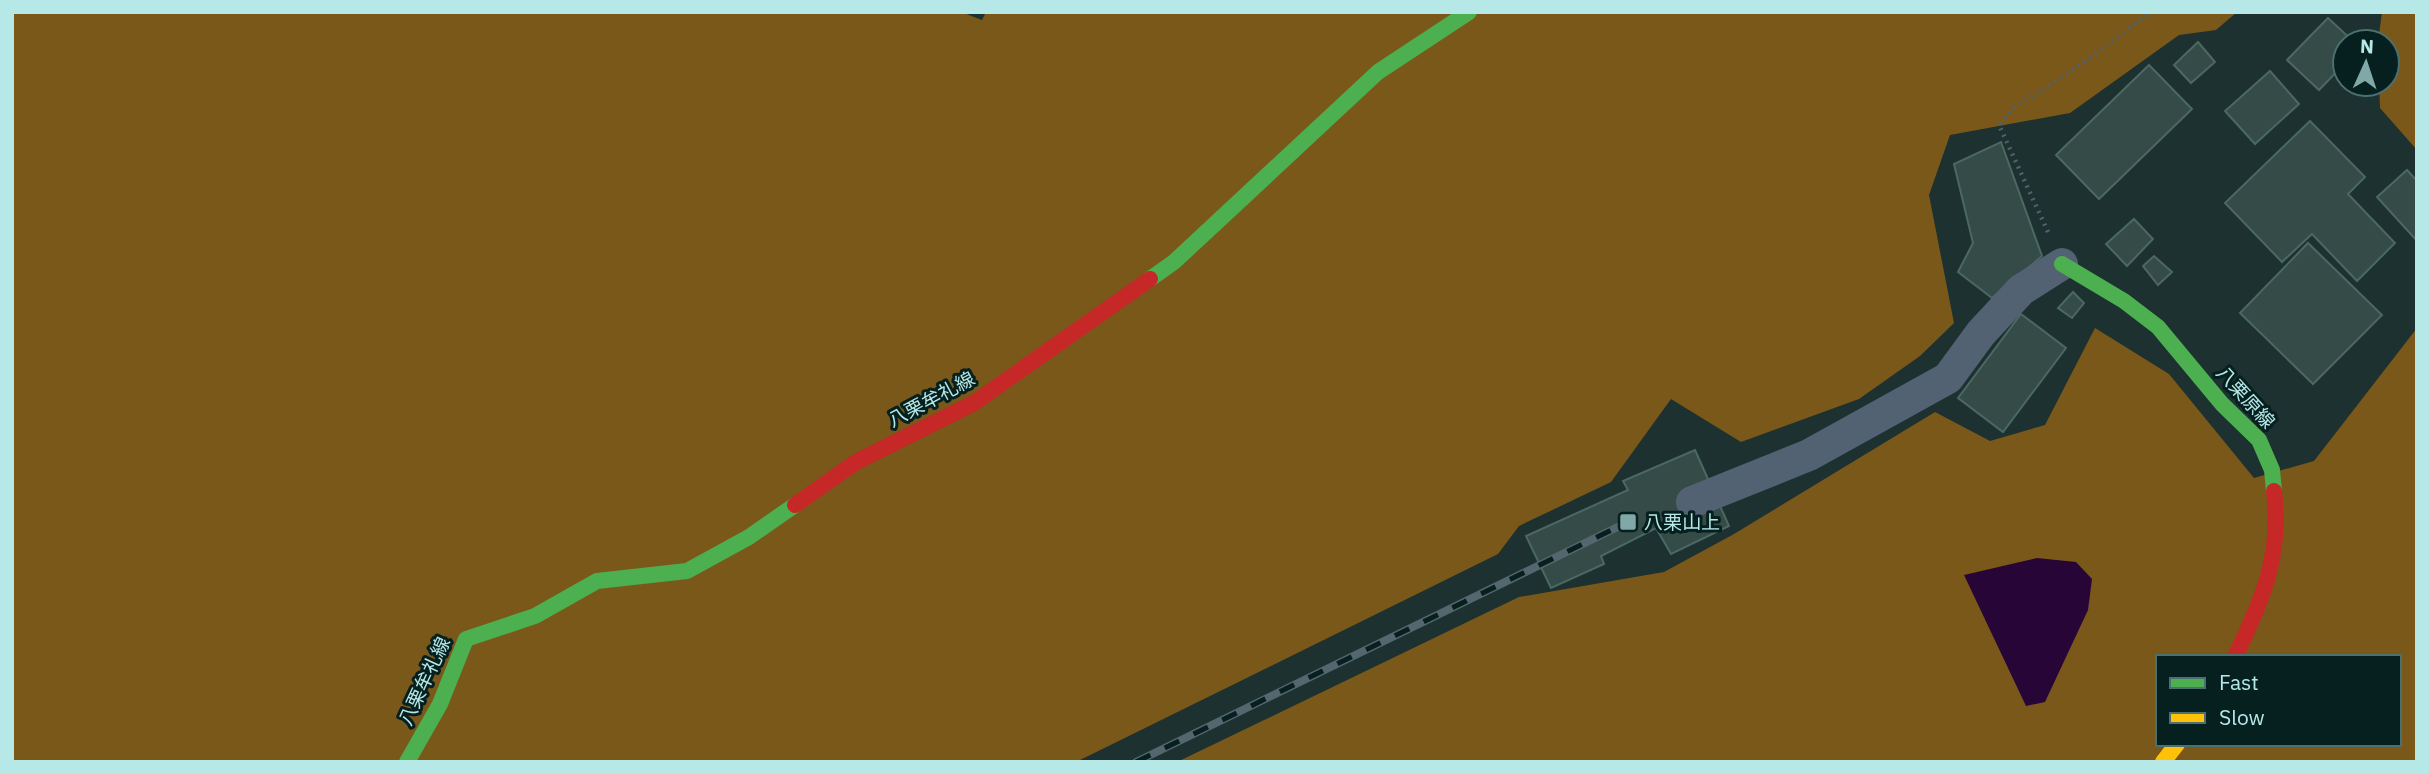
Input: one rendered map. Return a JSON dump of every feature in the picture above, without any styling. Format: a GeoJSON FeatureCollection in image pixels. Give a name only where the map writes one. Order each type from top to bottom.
{"type":"FeatureCollection","features":[{"type":"Feature","properties":{"kind":"main road","name":"八栗牟礼線"},"geometry":{"type":"LineString","coordinates":[[407,762],[440,704],[467,639],[535,616],[597,581],[687,572],[749,537],[856,462],[974,403],[1174,262],[1378,72],[1469,12]]}},
{"type":"Feature","properties":{"kind":"main road","name":"八栗原線"},"geometry":{"type":"LineString","coordinates":[[2062,264],[2124,300],[2158,327],[2222,404],[2259,440],[2272,470],[2277,513],[2275,552],[2264,594],[2236,655]]}},
{"type":"Feature","properties":{"kind":"main road"},"geometry":{"type":"LineString","coordinates":[[2163,762],[2175,746]]}},
{"type":"Feature","properties":{"kind":"street"},"geometry":{"type":"LineString","coordinates":[[1692,502],[1809,455],[1948,378],[1981,333],[2021,290],[2062,264]]}},
{"type":"Feature","properties":{"kind":"path"},"geometry":{"type":"LineString","coordinates":[[2062,264],[1999,125],[2013,108],[2070,72],[2151,12]]}},
{"type":"Feature","properties":{"kind":"shaded area"},"geometry":{"type":"Polygon","coordinates":[[[12,12],[961,12],[982,20],[986,12],[2237,12],[2216,30],[2179,35],[2070,113],[1950,135],[1929,195],[1954,323],[1920,356],[1859,399],[1741,442],[1671,399],[1611,482],[1519,526],[1498,554],[1076,762],[12,762],[12,12]]]}},
{"type":"Feature","properties":{"kind":"shaded area"},"geometry":{"type":"Polygon","coordinates":[[[2382,12],[2417,12],[2417,150],[2380,108],[2380,98],[2401,98],[2401,28],[2380,28],[2382,12]]]}},
{"type":"Feature","properties":{"kind":"shaded area"},"geometry":{"type":"Polygon","coordinates":[[[2095,328],[2169,374],[2254,478],[2314,461],[2417,328],[2417,762],[1177,762],[1519,597],[1664,572],[1734,534],[1935,412],[1990,441],[2045,425],[2095,328]]]}},
{"type":"Feature","properties":{"kind":"shaded area"},"geometry":{"type":"Polygon","coordinates":[[[2037,558],[2076,562],[2092,579],[2088,610],[2045,702],[2026,706],[1964,575],[2037,558]]]}},
{"type":"Feature","properties":{"kind":"building"},"geometry":{"type":"Polygon","coordinates":[[[2328,18],[2339,28],[2331,28],[2331,78],[2319,90],[2287,60],[2328,18]]]}},
{"type":"Feature","properties":{"kind":"building"},"geometry":{"type":"Polygon","coordinates":[[[2198,42],[2215,62],[2191,83],[2174,65],[2198,42]]]}},
{"type":"Feature","properties":{"kind":"building"},"geometry":{"type":"Polygon","coordinates":[[[2149,65],[2192,109],[2099,199],[2056,155],[2149,65]]]}},
{"type":"Feature","properties":{"kind":"building"},"geometry":{"type":"Polygon","coordinates":[[[2270,71],[2299,104],[2255,144],[2225,111],[2270,71]]]}},
{"type":"Feature","properties":{"kind":"building"},"geometry":{"type":"Polygon","coordinates":[[[2310,121],[2365,177],[2348,194],[2395,243],[2357,281],[2312,234],[2282,262],[2225,203],[2310,121]]]}},
{"type":"Feature","properties":{"kind":"building"},"geometry":{"type":"Polygon","coordinates":[[[2001,142],[2042,256],[1992,298],[1958,272],[1973,243],[1954,164],[2001,142]]]}},
{"type":"Feature","properties":{"kind":"building"},"geometry":{"type":"Polygon","coordinates":[[[2407,170],[2417,181],[2417,241],[2377,197],[2407,170]]]}},
{"type":"Feature","properties":{"kind":"building"},"geometry":{"type":"Polygon","coordinates":[[[2134,219],[2153,239],[2127,266],[2106,244],[2134,219]]]}},
{"type":"Feature","properties":{"kind":"building"},"geometry":{"type":"Polygon","coordinates":[[[2308,243],[2382,315],[2313,384],[2240,313],[2308,243]]]}},
{"type":"Feature","properties":{"kind":"building"},"geometry":{"type":"Polygon","coordinates":[[[2154,256],[2172,272],[2158,285],[2143,266],[2154,256]]]}},
{"type":"Feature","properties":{"kind":"building"},"geometry":{"type":"Polygon","coordinates":[[[2073,292],[2084,303],[2072,318],[2058,308],[2073,292]]]}},
{"type":"Feature","properties":{"kind":"building"},"geometry":{"type":"Polygon","coordinates":[[[2021,314],[2066,348],[2003,432],[1958,398],[2021,314]]]}},
{"type":"Feature","properties":{"kind":"building"},"geometry":{"type":"Polygon","coordinates":[[[1695,450],[1729,526],[1671,554],[1656,528],[1601,556],[1604,564],[1551,588],[1526,536],[1628,490],[1623,481],[1695,450]]]}},
{"type":"Feature","properties":{"kind":"railway"},"geometry":{"type":"LineString","coordinates":[[1136,762],[1628,522]]}},
{"type":"Feature","properties":{"kind":"traffic: fast"},"geometry":{"type":"LineString","coordinates":[[1150,279],[1174,262],[1378,72],[1469,12]]}},
{"type":"Feature","properties":{"kind":"traffic: fast"},"geometry":{"type":"LineString","coordinates":[[2062,264],[2124,301],[2158,327],[2222,404],[2259,440],[2272,470],[2274,491]]}},
{"type":"Feature","properties":{"kind":"traffic: fast"},"geometry":{"type":"LineString","coordinates":[[407,762],[440,704],[466,639],[535,616],[597,581],[687,571],[749,537],[795,505]]}},
{"type":"Feature","properties":{"kind":"traffic: slow"},"geometry":{"type":"LineString","coordinates":[[2163,762],[2175,746]]}},
{"type":"Feature","properties":{"kind":"traffic: jam"},"geometry":{"type":"LineString","coordinates":[[795,505],[856,462],[974,403],[1150,279]]}},
{"type":"Feature","properties":{"kind":"traffic: jam"},"geometry":{"type":"LineString","coordinates":[[2236,655],[2268,577],[2275,537],[2274,491]]}},
{"type":"Feature","properties":{"kind":"place","name":"八栗山上"},"geometry":{"type":"Point","coordinates":[1628,522]}}]}
